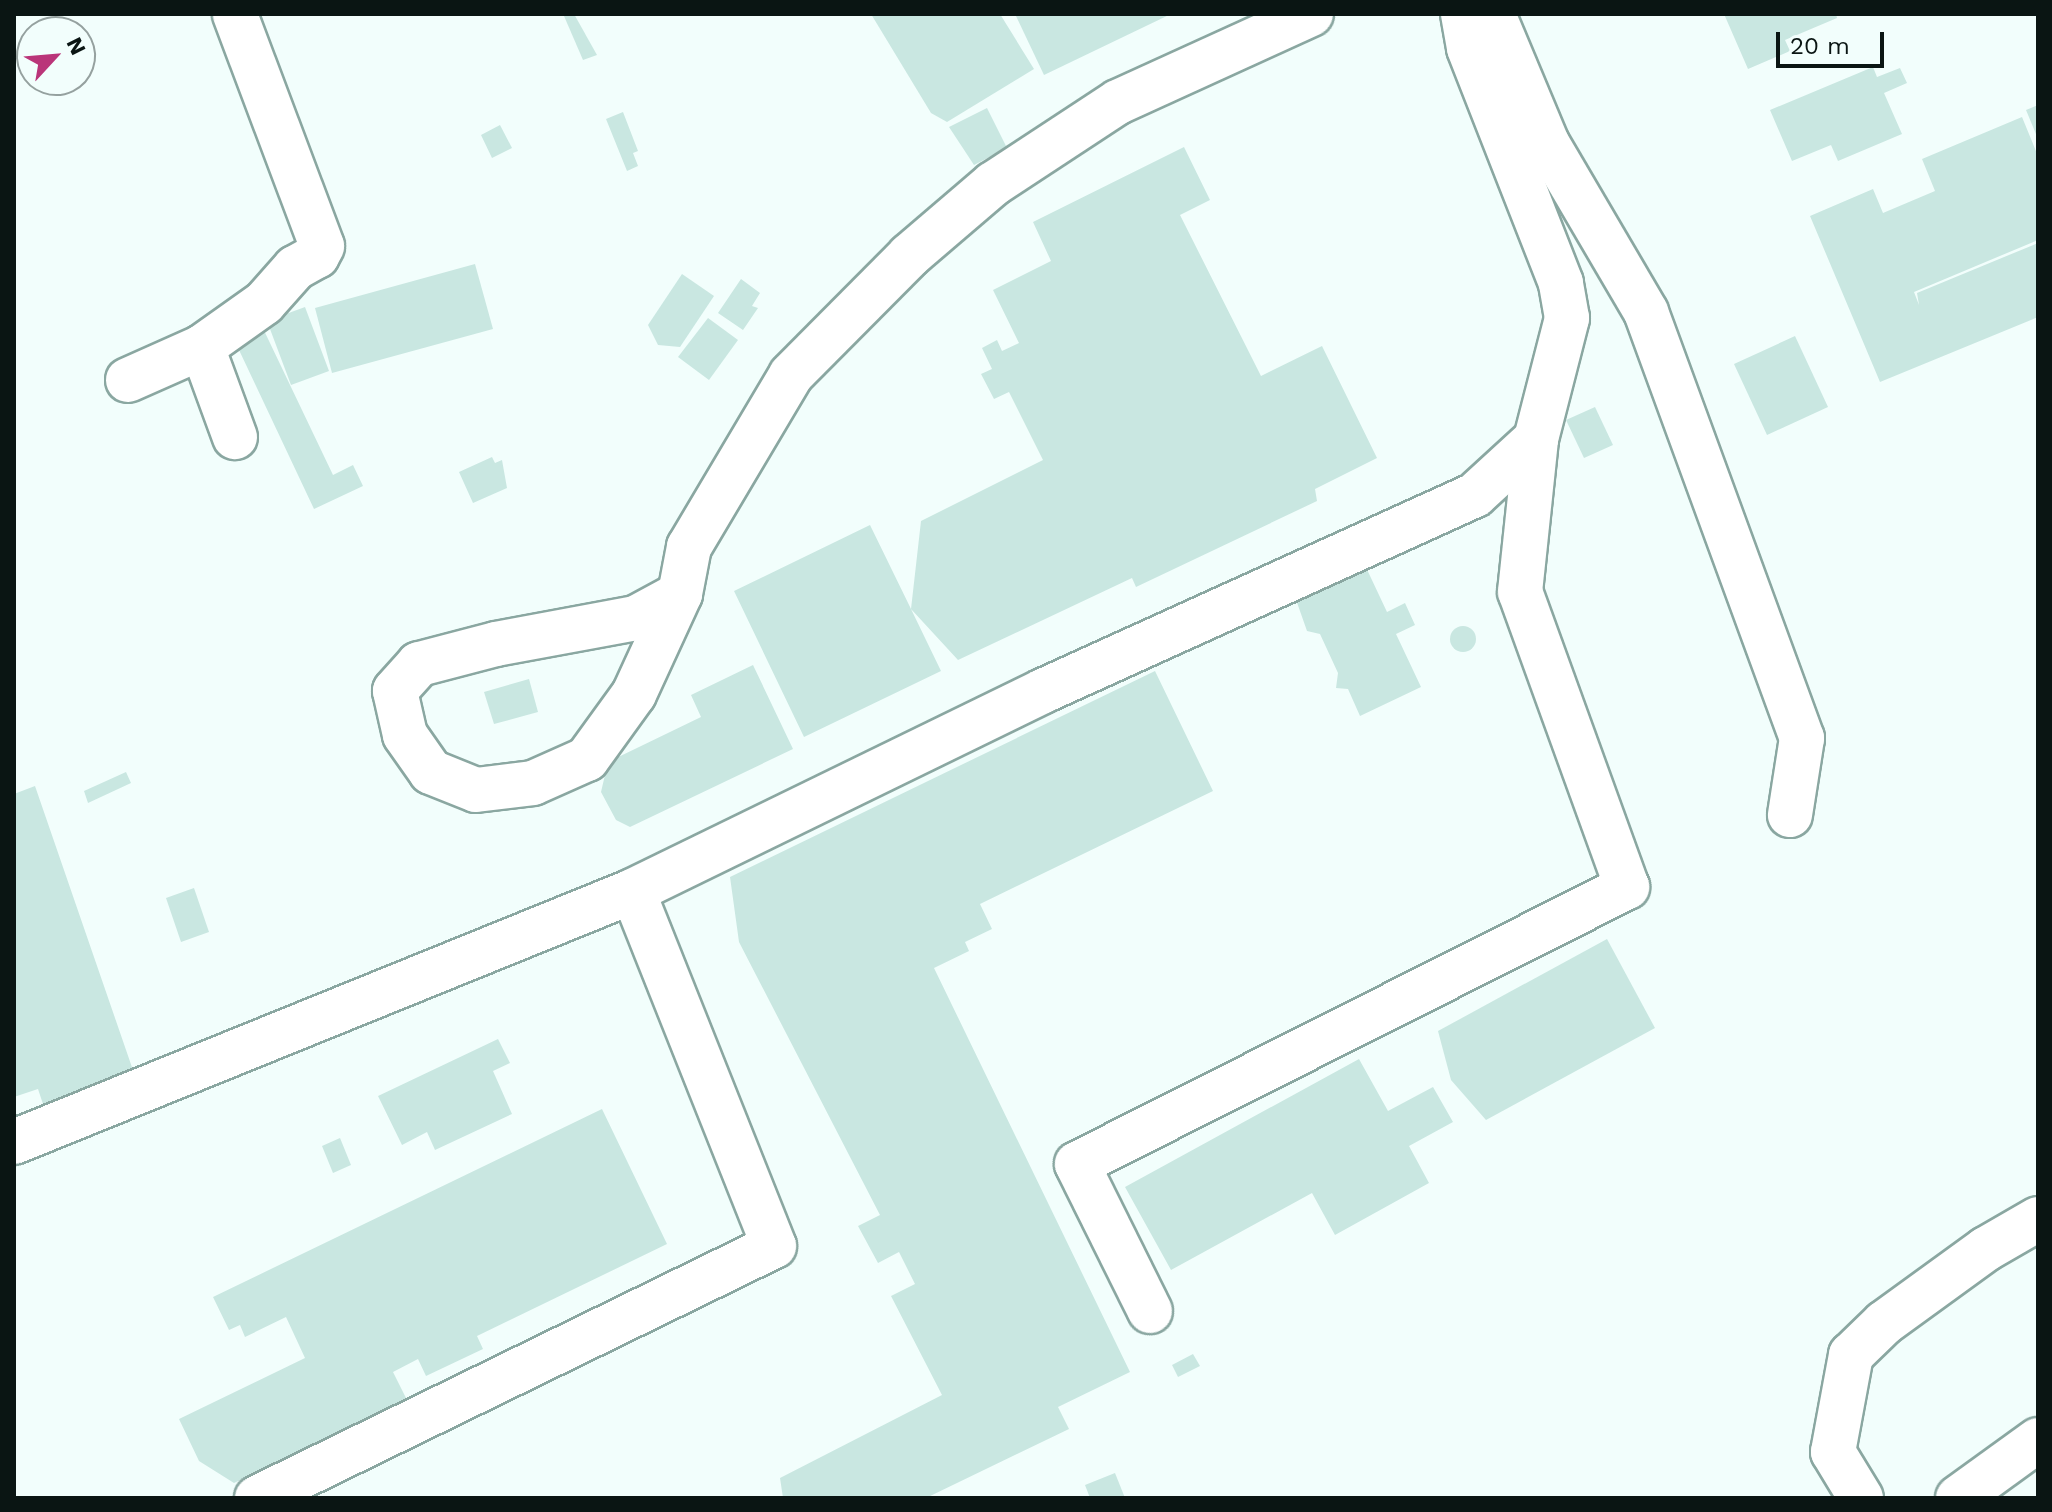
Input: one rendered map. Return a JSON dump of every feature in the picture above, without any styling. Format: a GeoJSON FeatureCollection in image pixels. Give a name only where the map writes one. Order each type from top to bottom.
{"type":"FeatureCollection","features":[{"type":"Feature","properties":{"kind":"street"},"geometry":{"type":"LineString","coordinates":[[128,380],[202,347],[264,303],[295,268],[317,256],[322,246],[235,14]]}},
{"type":"Feature","properties":{"kind":"street"},"geometry":{"type":"LineString","coordinates":[[680,594],[636,618],[496,644],[419,664],[395,691],[405,735],[431,772],[476,790],[533,783],[587,759],[634,694],[680,594],[689,547],[791,375],[909,256],[993,184],[1118,102],[1311,14]]}},
{"type":"Feature","properties":{"kind":"street"},"geometry":{"type":"LineString","coordinates":[[1150,1311],[1077,1164],[1627,887],[1520,592],[1536,439],[1567,318],[1561,283],[1469,48],[1463,14]]}},
{"type":"Feature","properties":{"kind":"street"},"geometry":{"type":"LineString","coordinates":[[1493,14],[1547,143],[1646,312],[1802,738],[1790,815]]}},
{"type":"Feature","properties":{"kind":"street"},"geometry":{"type":"LineString","coordinates":[[202,347],[235,437]]}},
{"type":"Feature","properties":{"kind":"street"},"geometry":{"type":"LineString","coordinates":[[14,1142],[633,891],[1029,697],[1475,495],[1536,439]]}},
{"type":"Feature","properties":{"kind":"street"},"geometry":{"type":"LineString","coordinates":[[257,1498],[774,1246],[633,891]]}},
{"type":"Feature","properties":{"kind":"street"},"geometry":{"type":"LineString","coordinates":[[1861,1498],[1849,1486],[1833,1452],[1851,1355],[1897,1313],[1986,1249],[2038,1219]]}},
{"type":"Feature","properties":{"kind":"street"},"geometry":{"type":"LineString","coordinates":[[1958,1498],[2038,1440]]}},
{"type":"Feature","properties":{"kind":"building"},"geometry":{"type":"Polygon","coordinates":[[[574,14],[597,55],[583,60],[564,16],[574,14]]]}},
{"type":"Feature","properties":{"kind":"building"},"geometry":{"type":"Polygon","coordinates":[[[871,14],[1000,14],[1034,69],[947,122],[931,113],[871,14]]]}},
{"type":"Feature","properties":{"kind":"building"},"geometry":{"type":"Polygon","coordinates":[[[1015,14],[1171,14],[1044,75],[1015,14]]]}},
{"type":"Feature","properties":{"kind":"building"},"geometry":{"type":"Polygon","coordinates":[[[1724,14],[1836,14],[1837,18],[1785,40],[1790,51],[1748,69],[1724,14]]]}},
{"type":"Feature","properties":{"kind":"building"},"geometry":{"type":"Polygon","coordinates":[[[1873,67],[1877,77],[1900,68],[1907,83],[1884,93],[1902,134],[1838,161],[1831,145],[1792,161],[1770,110],[1873,67]]]}},
{"type":"Feature","properties":{"kind":"building"},"geometry":{"type":"Polygon","coordinates":[[[2038,105],[2038,139],[2026,110],[2038,105]]]}},
{"type":"Feature","properties":{"kind":"building"},"geometry":{"type":"Polygon","coordinates":[[[987,108],[1007,148],[974,165],[949,127],[987,108]]]}},
{"type":"Feature","properties":{"kind":"building"},"geometry":{"type":"Polygon","coordinates":[[[623,112],[638,151],[633,153],[638,166],[627,171],[606,119],[623,112]]]}},
{"type":"Feature","properties":{"kind":"building"},"geometry":{"type":"Polygon","coordinates":[[[2022,117],[2038,156],[2038,240],[1914,292],[1919,305],[1917,293],[2038,243],[2038,317],[1880,382],[1810,216],[1873,189],[1883,213],[1935,191],[1922,159],[2022,117]]]}},
{"type":"Feature","properties":{"kind":"building"},"geometry":{"type":"Polygon","coordinates":[[[500,125],[512,148],[492,158],[481,135],[500,125]]]}},
{"type":"Feature","properties":{"kind":"building"},"geometry":{"type":"Polygon","coordinates":[[[1184,147],[1210,200],[1180,215],[1261,376],[1322,346],[1377,458],[1315,489],[1317,501],[1136,587],[1132,578],[958,660],[911,609],[921,521],[1043,460],[1009,392],[994,399],[981,374],[992,369],[982,348],[997,340],[1002,351],[1019,343],[993,290],[1051,261],[1033,222],[1184,147]]]}},
{"type":"Feature","properties":{"kind":"building"},"geometry":{"type":"Polygon","coordinates":[[[475,264],[493,329],[332,373],[315,308],[475,264]]]}},
{"type":"Feature","properties":{"kind":"building"},"geometry":{"type":"Polygon","coordinates":[[[682,274],[714,296],[680,347],[658,345],[648,325],[682,274]]]}},
{"type":"Feature","properties":{"kind":"building"},"geometry":{"type":"Polygon","coordinates":[[[741,279],[760,293],[752,306],[758,308],[743,330],[718,313],[741,279]]]}},
{"type":"Feature","properties":{"kind":"building"},"geometry":{"type":"Polygon","coordinates":[[[305,307],[329,371],[291,385],[267,321],[305,307]]]}},
{"type":"Feature","properties":{"kind":"building"},"geometry":{"type":"Polygon","coordinates":[[[708,318],[738,340],[709,380],[678,357],[708,318]]]}},
{"type":"Feature","properties":{"kind":"building"},"geometry":{"type":"Polygon","coordinates":[[[259,320],[333,475],[353,465],[363,486],[314,509],[231,333],[259,320]]]}},
{"type":"Feature","properties":{"kind":"building"},"geometry":{"type":"Polygon","coordinates":[[[1795,336],[1828,407],[1767,435],[1734,364],[1795,336]]]}},
{"type":"Feature","properties":{"kind":"building"},"geometry":{"type":"Polygon","coordinates":[[[1595,407],[1613,445],[1584,458],[1566,420],[1595,407]]]}},
{"type":"Feature","properties":{"kind":"building"},"geometry":{"type":"Polygon","coordinates":[[[492,457],[495,463],[502,460],[507,488],[473,503],[459,472],[492,457]]]}},
{"type":"Feature","properties":{"kind":"building"},"geometry":{"type":"Polygon","coordinates":[[[870,525],[941,671],[804,737],[734,591],[870,525]]]}},
{"type":"Feature","properties":{"kind":"building"},"geometry":{"type":"Polygon","coordinates":[[[1363,561],[1387,612],[1405,603],[1415,625],[1396,634],[1421,687],[1360,716],[1348,689],[1336,688],[1338,673],[1320,634],[1307,631],[1294,594],[1363,561]]]}},
{"type":"Feature","properties":{"kind":"building"},"geometry":{"type":"Polygon","coordinates":[[[1463,626],[1472,630],[1476,639],[1472,648],[1463,652],[1454,648],[1450,639],[1454,630],[1463,626]]]}},
{"type":"Feature","properties":{"kind":"building"},"geometry":{"type":"Polygon","coordinates":[[[753,665],[793,749],[630,827],[616,820],[601,792],[608,762],[701,717],[691,695],[753,665]]]}},
{"type":"Feature","properties":{"kind":"building"},"geometry":{"type":"Polygon","coordinates":[[[1155,671],[1213,791],[980,904],[992,929],[965,942],[969,951],[934,968],[1130,1372],[1058,1407],[1069,1429],[926,1498],[783,1498],[780,1478],[942,1395],[891,1296],[915,1284],[899,1252],[878,1263],[858,1226],[880,1215],[739,942],[730,877],[1155,671]]]}},
{"type":"Feature","properties":{"kind":"building"},"geometry":{"type":"Polygon","coordinates":[[[529,679],[538,712],[494,724],[484,692],[529,679]]]}},
{"type":"Feature","properties":{"kind":"building"},"geometry":{"type":"Polygon","coordinates":[[[126,772],[131,783],[88,803],[84,791],[126,772]]]}},
{"type":"Feature","properties":{"kind":"building"},"geometry":{"type":"Polygon","coordinates":[[[35,786],[135,1076],[44,1107],[38,1089],[14,1097],[14,794],[35,786]]]}},
{"type":"Feature","properties":{"kind":"building"},"geometry":{"type":"Polygon","coordinates":[[[194,888],[209,932],[181,942],[166,898],[194,888]]]}},
{"type":"Feature","properties":{"kind":"building"},"geometry":{"type":"Polygon","coordinates":[[[1607,939],[1655,1028],[1486,1120],[1451,1080],[1438,1031],[1607,939]]]}},
{"type":"Feature","properties":{"kind":"building"},"geometry":{"type":"Polygon","coordinates":[[[498,1039],[510,1063],[493,1071],[512,1114],[435,1150],[427,1132],[402,1145],[378,1096],[498,1039]]]}},
{"type":"Feature","properties":{"kind":"building"},"geometry":{"type":"Polygon","coordinates":[[[1359,1059],[1388,1111],[1433,1087],[1453,1122],[1409,1146],[1429,1183],[1335,1235],[1312,1193],[1171,1270],[1125,1187],[1359,1059]]]}},
{"type":"Feature","properties":{"kind":"building"},"geometry":{"type":"Polygon","coordinates":[[[602,1109],[667,1244],[477,1336],[483,1349],[426,1376],[418,1359],[393,1372],[407,1400],[234,1483],[199,1461],[179,1419],[305,1358],[286,1317],[245,1337],[240,1325],[229,1330],[213,1297],[602,1109]]]}},
{"type":"Feature","properties":{"kind":"building"},"geometry":{"type":"Polygon","coordinates":[[[340,1138],[351,1165],[333,1173],[322,1146],[340,1138]]]}},
{"type":"Feature","properties":{"kind":"building"},"geometry":{"type":"Polygon","coordinates":[[[1193,1354],[1200,1366],[1178,1377],[1172,1365],[1193,1354]]]}},
{"type":"Feature","properties":{"kind":"building"},"geometry":{"type":"Polygon","coordinates":[[[1115,1473],[1125,1498],[1090,1498],[1085,1485],[1115,1473]]]}}]}
